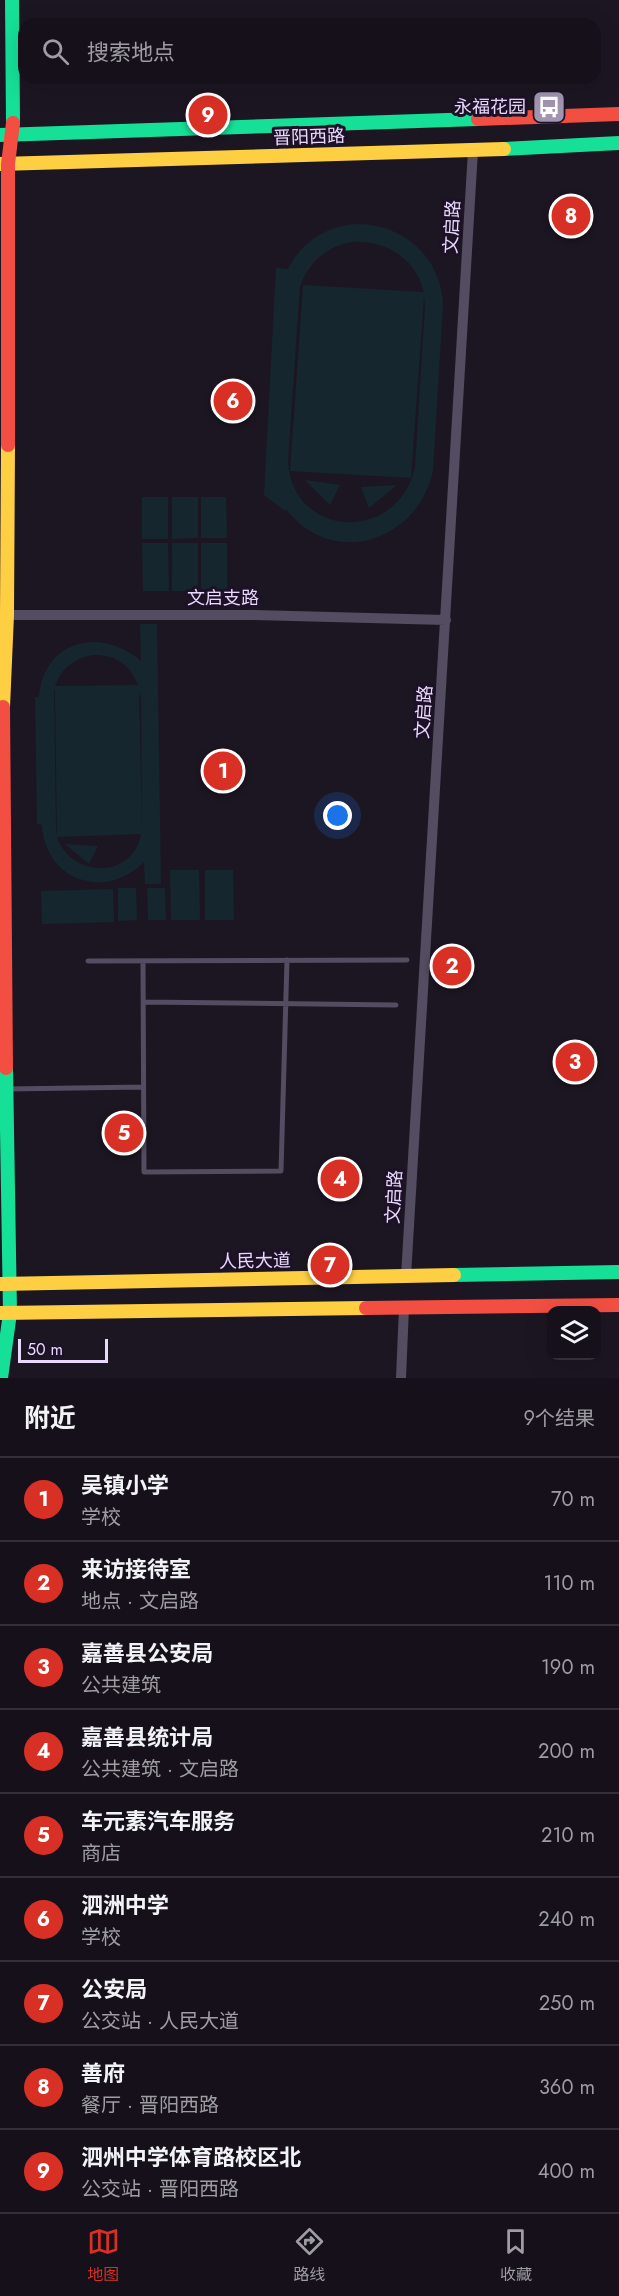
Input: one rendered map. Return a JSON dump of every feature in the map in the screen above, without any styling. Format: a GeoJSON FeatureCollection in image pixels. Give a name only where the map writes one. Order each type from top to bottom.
{"type":"FeatureCollection","features":[{"type":"Feature","properties":{"kind":"main road"},"geometry":{"type":"LineString","coordinates":[[1,1378],[5,1313],[6,1089],[3,615],[9,336],[4,164],[12,0]]}},
{"type":"Feature","properties":{"kind":"main road","name":"晋阳西路"},"geometry":{"type":"LineString","coordinates":[[7,135],[619,114]]}},
{"type":"Feature","properties":{"kind":"main road","name":"晋阳西路"},"geometry":{"type":"LineString","coordinates":[[4,164],[473,150],[619,143]]}},
{"type":"Feature","properties":{"kind":"main road","name":"人民大道"},"geometry":{"type":"LineString","coordinates":[[5,1284],[619,1272]]}},
{"type":"Feature","properties":{"kind":"main road"},"geometry":{"type":"LineString","coordinates":[[5,1313],[619,1305]]}},
{"type":"Feature","properties":{"kind":"street","name":"文启路"},"geometry":{"type":"LineString","coordinates":[[406,1276],[473,150]]}},
{"type":"Feature","properties":{"kind":"street","name":"文启支路"},"geometry":{"type":"LineString","coordinates":[[3,615],[252,615],[446,620]]}},
{"type":"Feature","properties":{"kind":"street"},"geometry":{"type":"LineString","coordinates":[[401,1378],[404,1308]]}},
{"type":"Feature","properties":{"kind":"lane"},"geometry":{"type":"LineString","coordinates":[[143,961],[144,1172],[281,1171],[287,960]]}},
{"type":"Feature","properties":{"kind":"lane"},"geometry":{"type":"LineString","coordinates":[[88,961],[407,960]]}},
{"type":"Feature","properties":{"kind":"lane"},"geometry":{"type":"LineString","coordinates":[[143,1002],[396,1005]]}},
{"type":"Feature","properties":{"kind":"lane"},"geometry":{"type":"LineString","coordinates":[[6,1089],[143,1087]]}},
{"type":"Feature","properties":{"kind":"shaded area"},"geometry":{"type":"Polygon","coordinates":[[[356,224],[390,230],[417,246],[435,272],[441,288],[443,305],[433,470],[425,495],[411,515],[392,530],[372,539],[349,542],[326,539],[305,528],[286,509],[285,511],[264,495],[276,268],[288,269],[293,259],[308,243],[325,232],[356,224]],[[363,242],[341,245],[319,258],[303,278],[300,287],[288,462],[290,470],[303,285],[424,292],[420,280],[406,260],[386,247],[363,242]],[[424,297],[411,476],[415,466],[424,297]],[[290,471],[294,488],[308,506],[326,518],[348,522],[370,519],[390,509],[405,491],[410,478],[290,471]]]}},
{"type":"Feature","properties":{"kind":"shaded area"},"geometry":{"type":"Polygon","coordinates":[[[305,480],[340,485],[330,505],[305,480]]]}},
{"type":"Feature","properties":{"kind":"shaded area"},"geometry":{"type":"Polygon","coordinates":[[[397,485],[369,508],[361,487],[397,485]]]}},
{"type":"Feature","properties":{"kind":"shaded area"},"geometry":{"type":"Polygon","coordinates":[[[142,497],[168,497],[168,539],[142,539],[142,497]]]}},
{"type":"Feature","properties":{"kind":"shaded area"},"geometry":{"type":"Polygon","coordinates":[[[172,497],[198,497],[198,538],[172,539],[172,497]]]}},
{"type":"Feature","properties":{"kind":"shaded area"},"geometry":{"type":"Polygon","coordinates":[[[201,497],[226,497],[227,538],[201,538],[201,497]]]}},
{"type":"Feature","properties":{"kind":"shaded area"},"geometry":{"type":"Polygon","coordinates":[[[142,543],[168,543],[169,591],[143,591],[142,543]]]}},
{"type":"Feature","properties":{"kind":"shaded area"},"geometry":{"type":"Polygon","coordinates":[[[172,543],[198,543],[198,591],[172,591],[172,543]]]}},
{"type":"Feature","properties":{"kind":"shaded area"},"geometry":{"type":"Polygon","coordinates":[[[201,543],[227,543],[227,591],[201,591],[201,543]]]}},
{"type":"Feature","properties":{"kind":"shaded area"},"geometry":{"type":"Polygon","coordinates":[[[140,624],[157,624],[161,884],[145,884],[144,862],[129,874],[112,881],[96,882],[80,879],[66,872],[54,860],[46,844],[42,825],[37,824],[35,697],[39,697],[43,678],[51,662],[62,651],[76,644],[92,642],[109,644],[125,650],[141,661],[140,624]],[[93,655],[75,661],[65,669],[55,686],[138,685],[131,672],[121,662],[108,656],[93,655]],[[55,691],[56,827],[57,836],[55,691]],[[139,692],[142,829],[141,699],[139,692]],[[141,834],[57,837],[64,851],[75,861],[102,868],[115,866],[127,859],[136,849],[141,834]]]}},
{"type":"Feature","properties":{"kind":"shaded area"},"geometry":{"type":"Polygon","coordinates":[[[65,844],[98,846],[89,864],[65,844]]]}},
{"type":"Feature","properties":{"kind":"shaded area"},"geometry":{"type":"Polygon","coordinates":[[[170,870],[199,870],[200,920],[171,920],[170,870]]]}},
{"type":"Feature","properties":{"kind":"shaded area"},"geometry":{"type":"Polygon","coordinates":[[[205,870],[233,870],[234,920],[205,920],[205,870]]]}},
{"type":"Feature","properties":{"kind":"shaded area"},"geometry":{"type":"Polygon","coordinates":[[[118,888],[136,888],[137,920],[118,921],[118,888]]]}},
{"type":"Feature","properties":{"kind":"shaded area"},"geometry":{"type":"Polygon","coordinates":[[[147,888],[165,888],[166,920],[148,920],[147,888]]]}},
{"type":"Feature","properties":{"kind":"shaded area"},"geometry":{"type":"Polygon","coordinates":[[[113,889],[114,922],[42,924],[41,891],[113,889]]]}},
{"type":"Feature","properties":{"kind":"traffic: fast"},"geometry":{"type":"LineString","coordinates":[[12,0],[13,123]]}},
{"type":"Feature","properties":{"kind":"traffic: fast"},"geometry":{"type":"LineString","coordinates":[[0,135],[478,119]]}},
{"type":"Feature","properties":{"kind":"traffic: fast"},"geometry":{"type":"LineString","coordinates":[[504,149],[619,143]]}},
{"type":"Feature","properties":{"kind":"traffic: fast"},"geometry":{"type":"LineString","coordinates":[[1,1378],[10,1313],[6,1068]]}},
{"type":"Feature","properties":{"kind":"traffic: fast"},"geometry":{"type":"LineString","coordinates":[[454,1275],[619,1272]]}},
{"type":"Feature","properties":{"kind":"traffic: slow"},"geometry":{"type":"LineString","coordinates":[[0,164],[504,149]]}},
{"type":"Feature","properties":{"kind":"traffic: slow"},"geometry":{"type":"LineString","coordinates":[[3,707],[7,615],[8,445]]}},
{"type":"Feature","properties":{"kind":"traffic: slow"},"geometry":{"type":"LineString","coordinates":[[0,1284],[454,1275]]}},
{"type":"Feature","properties":{"kind":"traffic: slow"},"geometry":{"type":"LineString","coordinates":[[1,1313],[366,1308]]}},
{"type":"Feature","properties":{"kind":"traffic: jam"},"geometry":{"type":"LineString","coordinates":[[478,119],[619,114]]}},
{"type":"Feature","properties":{"kind":"traffic: jam"},"geometry":{"type":"LineString","coordinates":[[8,445],[8,164],[13,123]]}},
{"type":"Feature","properties":{"kind":"traffic: jam"},"geometry":{"type":"LineString","coordinates":[[3,707],[6,1068]]}},
{"type":"Feature","properties":{"kind":"traffic: jam"},"geometry":{"type":"LineString","coordinates":[[366,1308],[619,1305]]}},
{"type":"Feature","properties":{"kind":"place","name":"永福花园"},"geometry":{"type":"Point","coordinates":[549,107]}},
{"type":"Feature","properties":{"kind":"place","name":"泗州中学体育路校区北"},"geometry":{"type":"Point","coordinates":[208,115]}},
{"type":"Feature","properties":{"kind":"place","name":"善府"},"geometry":{"type":"Point","coordinates":[571,216]}},
{"type":"Feature","properties":{"kind":"place","name":"泗洲中学"},"geometry":{"type":"Point","coordinates":[233,401]}},
{"type":"Feature","properties":{"kind":"place","name":"吴镇小学"},"geometry":{"type":"Point","coordinates":[223,771]}},
{"type":"Feature","properties":{"kind":"place","name":"来访接待室"},"geometry":{"type":"Point","coordinates":[452,966]}},
{"type":"Feature","properties":{"kind":"place","name":"嘉善县公安局"},"geometry":{"type":"Point","coordinates":[575,1062]}},
{"type":"Feature","properties":{"kind":"place","name":"车元素汽车服务"},"geometry":{"type":"Point","coordinates":[124,1133]}},
{"type":"Feature","properties":{"kind":"place","name":"嘉善县统计局"},"geometry":{"type":"Point","coordinates":[340,1179]}},
{"type":"Feature","properties":{"kind":"place","name":"公安局"},"geometry":{"type":"Point","coordinates":[330,1265]}}]}
